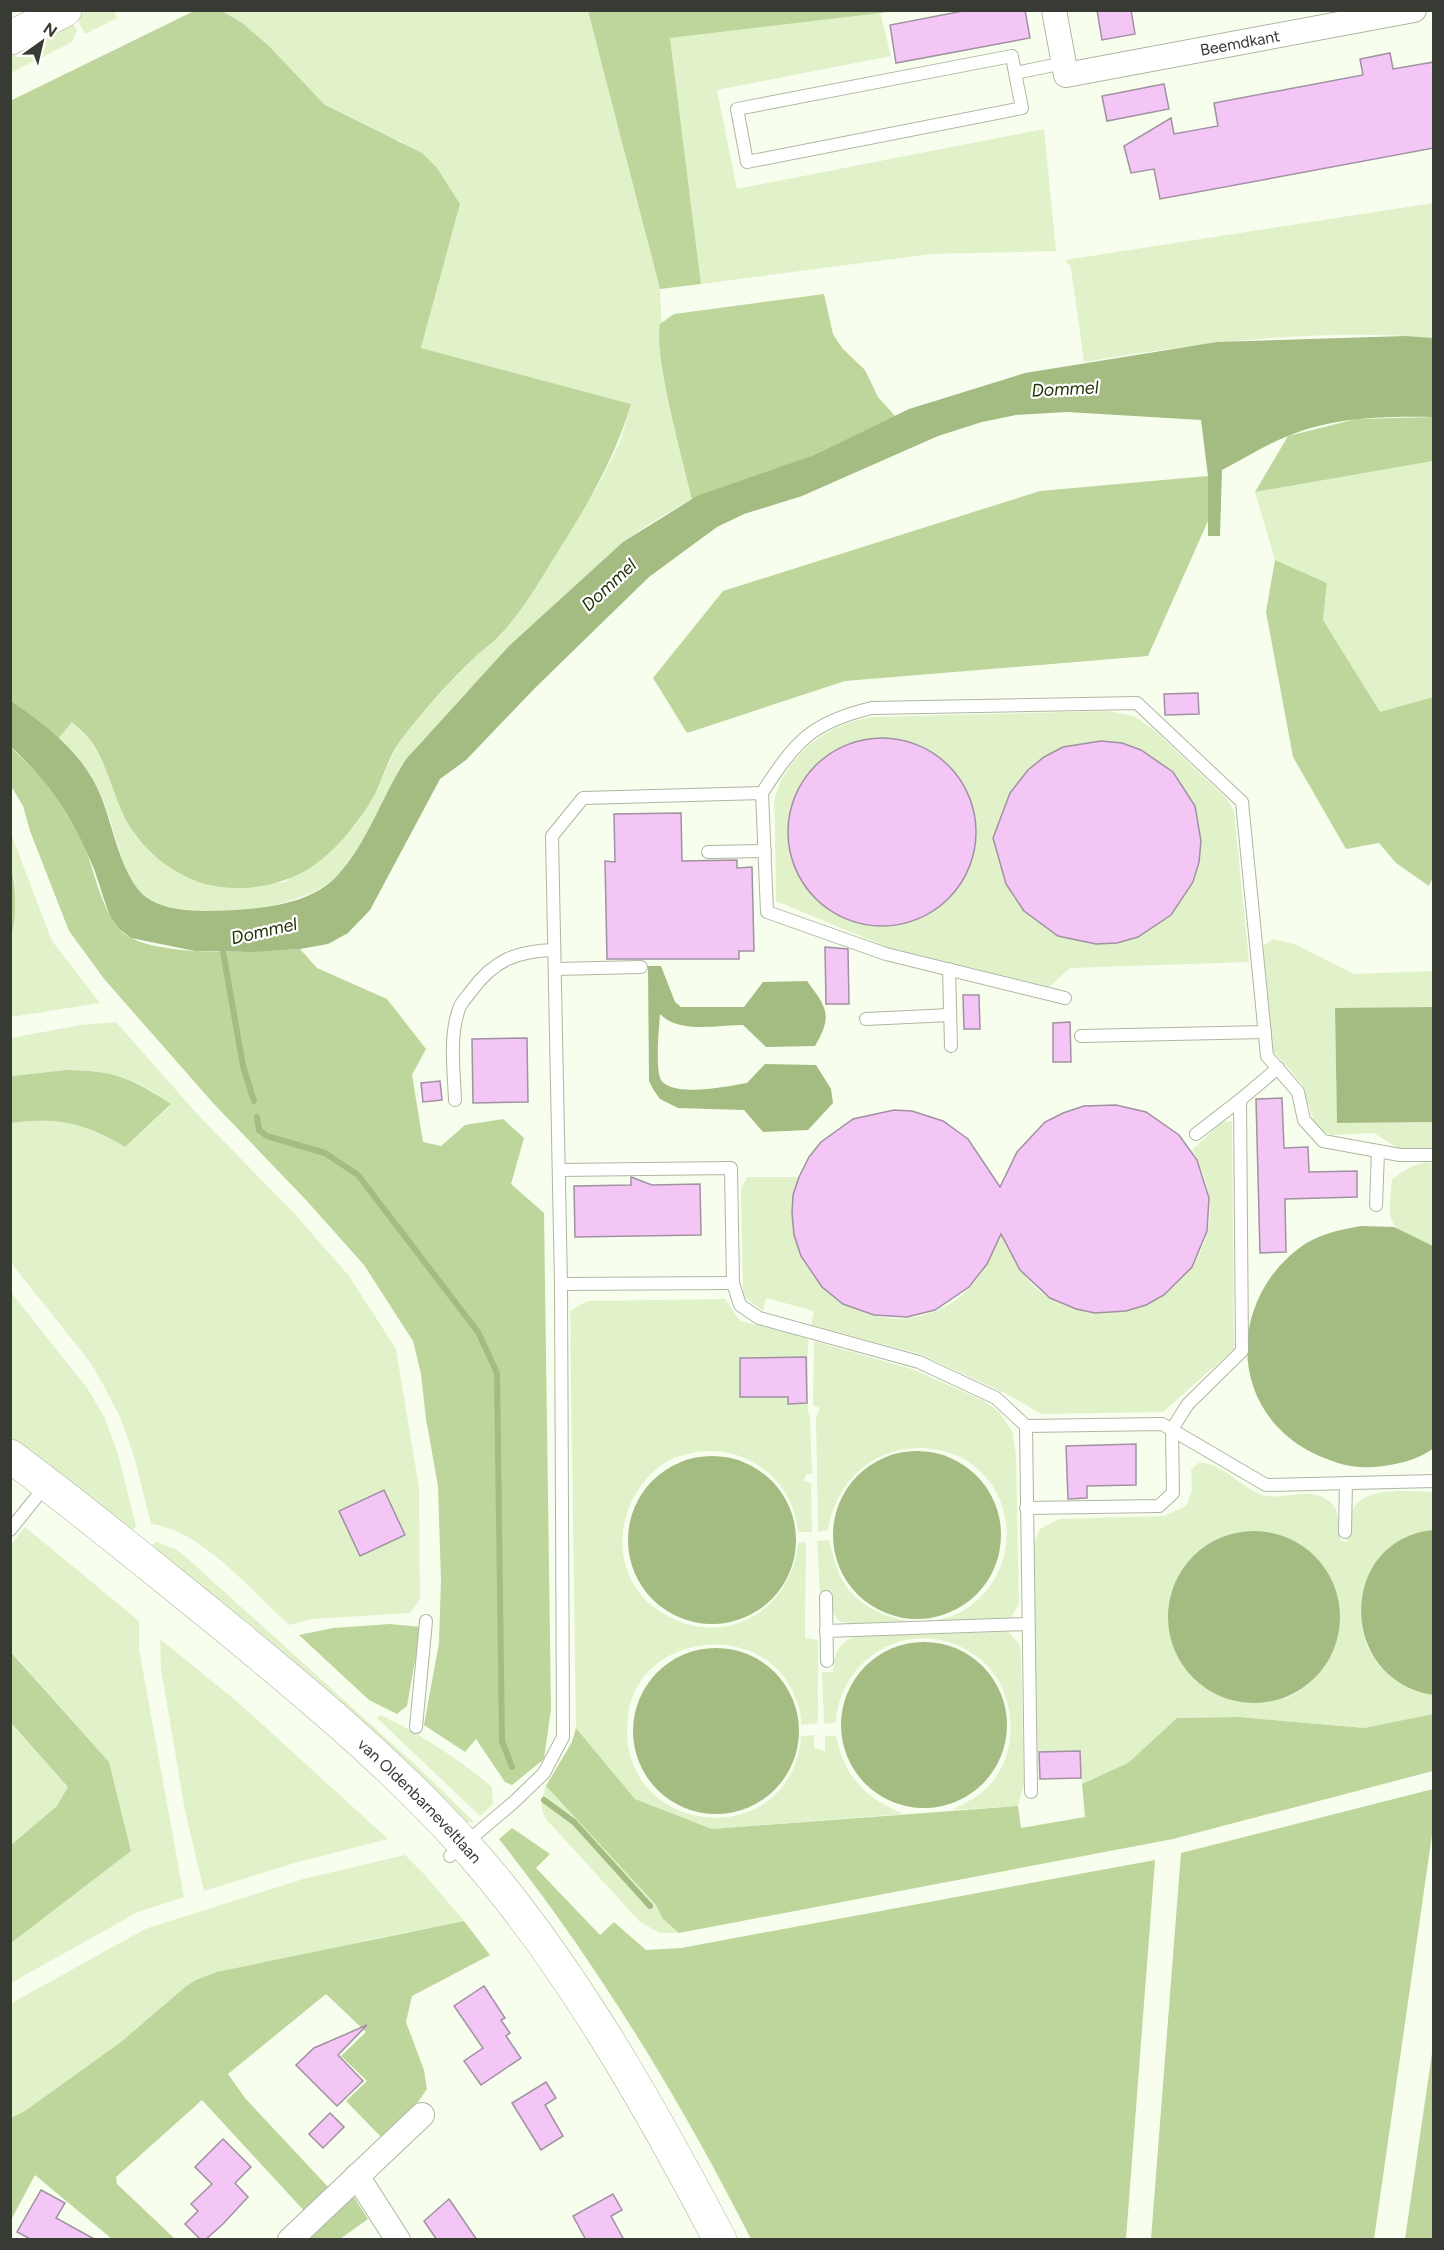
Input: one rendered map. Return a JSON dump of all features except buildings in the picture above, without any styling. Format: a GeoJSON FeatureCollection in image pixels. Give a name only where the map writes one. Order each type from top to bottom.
{"type":"FeatureCollection","features":[{"type":"Feature","properties":{"kind":"main road"},"geometry":{"type":"LineString","coordinates":[[10,38],[65,10]]}},
{"type":"Feature","properties":{"kind":"main road","name":"van Oldenbarneveltlaan"},"geometry":{"type":"LineString","coordinates":[[10,1456],[31,1487],[262,1679],[457,1850],[525,1920],[573,1988],[682,2168],[720,2240]]}},
{"type":"Feature","properties":{"kind":"main road","name":"van Oldenbarneveltlaan"},"geometry":{"type":"LineString","coordinates":[[457,1850],[590,2049],[666,2175],[699,2240]]}},
{"type":"Feature","properties":{"kind":"street"},"geometry":{"type":"LineString","coordinates":[[1054,10],[1065,69]]}},
{"type":"Feature","properties":{"kind":"street","name":"Beemdkant"},"geometry":{"type":"LineString","coordinates":[[1065,69],[1328,18],[1414,10]]}},
{"type":"Feature","properties":{"kind":"street"},"geometry":{"type":"LineString","coordinates":[[290,2240],[422,2115]]}},
{"type":"Feature","properties":{"kind":"street"},"geometry":{"type":"LineString","coordinates":[[357,2176],[398,2240]]}},
{"type":"Feature","properties":{"kind":"lane"},"geometry":{"type":"LineString","coordinates":[[1012,56],[1016,73],[1022,108],[747,162],[737,109],[1012,56]]}},
{"type":"Feature","properties":{"kind":"lane"},"geometry":{"type":"LineString","coordinates":[[1016,73],[1065,69]]}},
{"type":"Feature","properties":{"kind":"lane"},"geometry":{"type":"LineString","coordinates":[[1065,998],[886,954],[767,912],[762,793],[786,756],[812,731],[840,715],[872,708],[1137,703],[1242,802],[1267,1056],[1298,1092],[1304,1120],[1323,1141],[1400,1155],[1434,1155]]}},
{"type":"Feature","properties":{"kind":"lane"},"geometry":{"type":"LineString","coordinates":[[457,1850],[514,1803],[544,1773],[563,1737],[561,1284],[552,836],[583,798],[762,793]]}},
{"type":"Feature","properties":{"kind":"lane"},"geometry":{"type":"LineString","coordinates":[[708,852],[765,851]]}},
{"type":"Feature","properties":{"kind":"lane"},"geometry":{"type":"LineString","coordinates":[[455,1100],[454,1041],[459,1008],[485,972],[505,959],[535,951],[554,950]]}},
{"type":"Feature","properties":{"kind":"lane"},"geometry":{"type":"LineString","coordinates":[[555,969],[641,967]]}},
{"type":"Feature","properties":{"kind":"lane"},"geometry":{"type":"LineString","coordinates":[[949,969],[951,1046]]}},
{"type":"Feature","properties":{"kind":"lane"},"geometry":{"type":"LineString","coordinates":[[866,1019],[950,1015]]}},
{"type":"Feature","properties":{"kind":"lane"},"geometry":{"type":"LineString","coordinates":[[1081,1036],[1264,1032]]}},
{"type":"Feature","properties":{"kind":"lane"},"geometry":{"type":"LineString","coordinates":[[1196,1134],[1278,1068]]}},
{"type":"Feature","properties":{"kind":"lane"},"geometry":{"type":"LineString","coordinates":[[1026,1508],[1159,1506],[1173,1493],[1172,1429],[1188,1404],[1242,1351],[1240,1100]]}},
{"type":"Feature","properties":{"kind":"lane"},"geometry":{"type":"LineString","coordinates":[[1376,1205],[1378,1152]]}},
{"type":"Feature","properties":{"kind":"lane"},"geometry":{"type":"LineString","coordinates":[[558,1170],[731,1168],[733,1283],[740,1305],[759,1318],[919,1362],[996,1398],[1026,1426],[1162,1424],[1266,1485],[1434,1481]]}},
{"type":"Feature","properties":{"kind":"lane"},"geometry":{"type":"LineString","coordinates":[[561,1284],[733,1283]]}},
{"type":"Feature","properties":{"kind":"lane"},"geometry":{"type":"LineString","coordinates":[[1026,1426],[1031,1792]]}},
{"type":"Feature","properties":{"kind":"lane"},"geometry":{"type":"LineString","coordinates":[[1345,1532],[1346,1483]]}},
{"type":"Feature","properties":{"kind":"lane"},"geometry":{"type":"LineString","coordinates":[[10,1530],[31,1487]]}},
{"type":"Feature","properties":{"kind":"lane"},"geometry":{"type":"LineString","coordinates":[[826,1597],[827,1661]]}},
{"type":"Feature","properties":{"kind":"lane"},"geometry":{"type":"LineString","coordinates":[[416,1727],[426,1621]]}},
{"type":"Feature","properties":{"kind":"lane"},"geometry":{"type":"LineString","coordinates":[[826,1631],[1027,1624]]}},
{"type":"Feature","properties":{"kind":"shaded area"},"geometry":{"type":"Polygon","coordinates":[[[588,10],[897,11],[670,38],[701,284],[660,289],[588,10]]]}},
{"type":"Feature","properties":{"kind":"shaded area"},"geometry":{"type":"Polygon","coordinates":[[[85,11],[114,11],[117,18],[85,34],[75,15],[85,11]]]}},
{"type":"Feature","properties":{"kind":"shaded area"},"geometry":{"type":"Polygon","coordinates":[[[194,11],[222,11],[242,23],[269,46],[325,105],[422,153],[437,168],[460,204],[421,348],[631,404],[607,466],[528,600],[500,635],[447,685],[398,743],[375,794],[355,825],[320,861],[298,875],[273,884],[245,888],[205,884],[180,874],[157,858],[130,827],[101,759],[87,736],[72,722],[59,738],[11,701],[10,101],[194,11]]]}},
{"type":"Feature","properties":{"kind":"shaded area"},"geometry":{"type":"Polygon","coordinates":[[[222,11],[588,11],[660,289],[663,367],[692,499],[648,525],[613,551],[517,640],[477,682],[410,755],[398,773],[358,850],[337,876],[320,888],[298,898],[246,910],[218,912],[168,907],[149,900],[140,892],[126,868],[107,809],[98,790],[59,738],[72,722],[90,740],[102,760],[124,815],[136,837],[228,887],[285,882],[354,827],[374,795],[400,740],[422,712],[478,654],[499,637],[521,610],[600,482],[620,442],[631,404],[421,348],[460,204],[401,141],[378,134],[325,105],[269,46],[222,11]]]}},
{"type":"Feature","properties":{"kind":"shaded area"},"geometry":{"type":"Polygon","coordinates":[[[880,12],[891,56],[717,90],[737,189],[1044,129],[1056,251],[931,254],[701,284],[670,38],[880,12]]]}},
{"type":"Feature","properties":{"kind":"shaded area"},"geometry":{"type":"Polygon","coordinates":[[[70,18],[77,31],[72,42],[11,73],[11,48],[70,18]]]}},
{"type":"Feature","properties":{"kind":"shaded area"},"geometry":{"type":"Polygon","coordinates":[[[1433,203],[1433,338],[1346,335],[1258,339],[1214,343],[1084,362],[1071,268],[1065,260],[1433,203]]]}},
{"type":"Feature","properties":{"kind":"shaded area"},"geometry":{"type":"Polygon","coordinates":[[[824,294],[833,334],[842,348],[865,370],[878,397],[895,416],[814,455],[692,499],[665,383],[659,339],[660,324],[674,314],[824,294]]]}},
{"type":"Feature","properties":{"kind":"shaded area"},"geometry":{"type":"Polygon","coordinates":[[[1433,417],[1433,461],[1255,492],[1288,436],[1356,419],[1433,417]]]}},
{"type":"Feature","properties":{"kind":"shaded area"},"geometry":{"type":"Polygon","coordinates":[[[1433,461],[1433,697],[1380,713],[1323,620],[1327,583],[1275,560],[1255,492],[1433,461]]]}},
{"type":"Feature","properties":{"kind":"shaded area"},"geometry":{"type":"Polygon","coordinates":[[[1208,476],[1208,521],[1148,656],[845,681],[687,733],[653,678],[723,591],[1040,491],[1208,476]]]}},
{"type":"Feature","properties":{"kind":"shaded area"},"geometry":{"type":"Polygon","coordinates":[[[1275,560],[1327,583],[1323,620],[1380,712],[1433,697],[1434,875],[1429,886],[1396,863],[1379,843],[1346,849],[1293,757],[1266,612],[1275,560]]]}},
{"type":"Feature","properties":{"kind":"shaded area"},"geometry":{"type":"Polygon","coordinates":[[[1108,711],[1134,716],[1154,730],[1227,799],[1234,811],[1249,962],[1070,968],[1049,987],[887,947],[776,901],[775,798],[789,767],[800,754],[826,733],[857,720],[873,717],[1108,711]]]}},
{"type":"Feature","properties":{"kind":"shaded area"},"geometry":{"type":"Polygon","coordinates":[[[10,747],[41,778],[67,811],[81,837],[107,910],[120,930],[134,939],[154,946],[179,950],[233,952],[300,949],[317,968],[387,999],[426,1049],[412,1075],[423,1142],[441,1146],[465,1125],[503,1119],[524,1138],[511,1184],[544,1213],[551,1709],[544,1759],[512,1785],[505,1782],[476,1739],[465,1752],[424,1725],[439,1643],[441,1580],[438,1486],[426,1419],[421,1374],[413,1341],[364,1265],[306,1200],[213,1103],[105,980],[69,931],[30,831],[23,806],[11,786],[10,747]]]}},
{"type":"Feature","properties":{"kind":"shaded area"},"geometry":{"type":"Polygon","coordinates":[[[10,831],[52,941],[100,1003],[11,1017],[11,938],[16,905],[10,831]]]}},
{"type":"Feature","properties":{"kind":"shaded area"},"geometry":{"type":"Polygon","coordinates":[[[10,864],[15,901],[11,938],[10,864]]]}},
{"type":"Feature","properties":{"kind":"shaded area"},"geometry":{"type":"Polygon","coordinates":[[[1273,939],[1295,944],[1354,974],[1433,971],[1433,1007],[1335,1009],[1337,1123],[1433,1122],[1433,1148],[1399,1149],[1374,1133],[1332,1135],[1316,1128],[1302,1084],[1273,1051],[1263,946],[1273,939]]]}},
{"type":"Feature","properties":{"kind":"shaded area"},"geometry":{"type":"Polygon","coordinates":[[[116,1022],[199,1116],[293,1212],[349,1276],[396,1349],[419,1488],[420,1599],[410,1613],[313,1619],[289,1625],[225,1564],[207,1550],[170,1529],[151,1524],[134,1456],[120,1417],[105,1388],[90,1362],[11,1263],[10,1123],[42,1121],[70,1124],[97,1132],[125,1147],[171,1105],[133,1081],[114,1075],[75,1071],[11,1076],[11,1038],[81,1025],[116,1022]]]}},
{"type":"Feature","properties":{"kind":"shaded area"},"geometry":{"type":"Polygon","coordinates":[[[67,1070],[111,1074],[145,1088],[171,1104],[125,1147],[97,1132],[70,1124],[43,1121],[11,1123],[11,1076],[67,1070]]]}},
{"type":"Feature","properties":{"kind":"shaded area"},"geometry":{"type":"Polygon","coordinates":[[[1232,1121],[1234,1349],[1163,1412],[1041,1414],[1009,1395],[920,1354],[811,1325],[814,1311],[766,1298],[763,1311],[743,1296],[741,1189],[747,1177],[799,1177],[794,1221],[803,1258],[824,1287],[852,1308],[886,1318],[921,1316],[954,1301],[982,1272],[990,1258],[998,1234],[1003,1232],[1027,1279],[1063,1305],[1104,1312],[1145,1303],[1180,1280],[1203,1245],[1209,1201],[1192,1150],[1222,1122],[1232,1121]]]}},
{"type":"Feature","properties":{"kind":"shaded area"},"geometry":{"type":"Polygon","coordinates":[[[1427,1162],[1433,1164],[1433,1246],[1399,1229],[1391,1217],[1390,1208],[1392,1179],[1412,1166],[1427,1162]]]}},
{"type":"Feature","properties":{"kind":"shaded area"},"geometry":{"type":"Polygon","coordinates":[[[10,1291],[87,1388],[105,1418],[118,1454],[136,1526],[125,1539],[11,1445],[10,1291]]]}},
{"type":"Feature","properties":{"kind":"shaded area"},"geometry":{"type":"Polygon","coordinates":[[[725,1299],[740,1321],[808,1338],[808,1412],[812,1474],[806,1474],[804,1481],[811,1483],[812,1532],[798,1532],[787,1496],[763,1469],[747,1459],[730,1453],[711,1451],[692,1453],[666,1462],[649,1477],[635,1495],[627,1515],[623,1536],[624,1558],[630,1578],[643,1597],[661,1612],[684,1623],[707,1628],[729,1626],[749,1618],[767,1606],[782,1589],[793,1568],[798,1543],[806,1542],[805,1638],[818,1640],[818,1723],[801,1725],[800,1711],[792,1690],[775,1667],[752,1652],[727,1645],[700,1646],[674,1653],[652,1668],[636,1689],[628,1716],[631,1757],[647,1788],[674,1808],[706,1817],[738,1815],[768,1801],[790,1775],[801,1736],[814,1735],[814,1748],[825,1751],[825,1736],[836,1736],[845,1763],[858,1784],[877,1800],[903,1814],[712,1829],[635,1799],[576,1728],[570,1311],[587,1301],[725,1299]]]}},
{"type":"Feature","properties":{"kind":"shaded area"},"geometry":{"type":"Polygon","coordinates":[[[814,1341],[915,1370],[984,1401],[999,1412],[1013,1433],[1016,1455],[1019,1603],[1011,1618],[920,1621],[937,1620],[969,1607],[986,1591],[998,1572],[1005,1551],[1006,1529],[1003,1508],[994,1488],[980,1471],[956,1455],[928,1448],[906,1449],[873,1460],[848,1482],[839,1496],[828,1530],[818,1532],[816,1417],[820,1408],[813,1405],[814,1341]]]}},
{"type":"Feature","properties":{"kind":"shaded area"},"geometry":{"type":"Polygon","coordinates":[[[1198,1463],[1217,1467],[1259,1494],[1268,1496],[1308,1494],[1323,1497],[1334,1506],[1341,1541],[1346,1542],[1351,1514],[1356,1504],[1365,1498],[1386,1492],[1433,1492],[1433,1530],[1401,1540],[1379,1560],[1365,1584],[1361,1612],[1365,1640],[1379,1665],[1401,1684],[1433,1695],[1433,1714],[1364,1728],[1239,1717],[1177,1718],[1128,1763],[1082,1784],[1080,1751],[1036,1752],[1032,1548],[1040,1529],[1059,1519],[1165,1516],[1187,1505],[1192,1490],[1191,1470],[1198,1463]],[[1339,1631],[1283,1700],[1305,1687],[1320,1673],[1339,1631]]]}},
{"type":"Feature","properties":{"kind":"shaded area"},"geometry":{"type":"Polygon","coordinates":[[[25,1527],[139,1621],[139,1649],[184,1897],[138,1912],[11,1983],[10,1943],[131,1851],[109,1762],[11,1651],[11,1545],[25,1527]]]}},
{"type":"Feature","properties":{"kind":"shaded area"},"geometry":{"type":"Polygon","coordinates":[[[829,1540],[841,1578],[855,1596],[869,1607],[885,1615],[919,1622],[854,1624],[839,1621],[832,1612],[830,1593],[820,1593],[817,1541],[829,1540]]]}},
{"type":"Feature","properties":{"kind":"shaded area"},"geometry":{"type":"Polygon","coordinates":[[[156,1542],[177,1550],[186,1557],[420,1769],[474,1822],[452,1823],[142,1553],[156,1542]]]}},
{"type":"Feature","properties":{"kind":"shaded area"},"geometry":{"type":"Polygon","coordinates":[[[390,1624],[421,1627],[407,1706],[397,1714],[369,1700],[299,1635],[333,1628],[390,1624]]]}},
{"type":"Feature","properties":{"kind":"shaded area"},"geometry":{"type":"Polygon","coordinates":[[[1009,1632],[1020,1645],[1021,1657],[1024,1784],[1018,1806],[952,1810],[978,1795],[992,1782],[1002,1767],[1008,1751],[1010,1733],[1010,1716],[999,1682],[976,1656],[953,1644],[930,1638],[907,1640],[886,1647],[867,1660],[851,1677],[841,1698],[836,1723],[824,1724],[822,1672],[833,1672],[838,1650],[855,1636],[1009,1632]]]}},
{"type":"Feature","properties":{"kind":"shaded area"},"geometry":{"type":"Polygon","coordinates":[[[160,1639],[240,1704],[388,1839],[298,1862],[204,1891],[185,1811],[161,1669],[160,1639]]]}},
{"type":"Feature","properties":{"kind":"shaded area"},"geometry":{"type":"Polygon","coordinates":[[[10,1651],[109,1762],[131,1851],[11,1943],[11,1845],[57,1806],[68,1787],[11,1723],[10,1651]]]}},
{"type":"Feature","properties":{"kind":"shaded area"},"geometry":{"type":"Polygon","coordinates":[[[1433,1714],[1433,1771],[1173,1839],[679,1933],[663,1919],[656,1905],[546,1786],[572,1742],[576,1728],[635,1799],[712,1829],[1018,1806],[1021,1828],[1085,1817],[1082,1784],[1128,1763],[1177,1718],[1239,1717],[1364,1728],[1433,1714]]]}},
{"type":"Feature","properties":{"kind":"shaded area"},"geometry":{"type":"Polygon","coordinates":[[[381,1715],[425,1739],[479,1776],[492,1787],[493,1804],[480,1816],[377,1718],[381,1715]]]}},
{"type":"Feature","properties":{"kind":"shaded area"},"geometry":{"type":"Polygon","coordinates":[[[10,1723],[68,1787],[58,1806],[11,1845],[10,1723]]]}},
{"type":"Feature","properties":{"kind":"shaded area"},"geometry":{"type":"Polygon","coordinates":[[[546,1786],[656,1905],[663,1919],[679,1933],[660,1933],[640,1922],[547,1820],[542,1804],[546,1786]]]}},
{"type":"Feature","properties":{"kind":"shaded area"},"geometry":{"type":"Polygon","coordinates":[[[1433,1789],[1433,1828],[1374,2239],[1151,2239],[1181,1853],[1433,1789]]]}},
{"type":"Feature","properties":{"kind":"shaded area"},"geometry":{"type":"Polygon","coordinates":[[[512,1828],[550,1854],[536,1868],[600,1935],[614,1922],[646,1950],[681,1948],[1155,1860],[1126,2239],[751,2239],[695,2135],[635,2033],[570,1934],[499,1839],[512,1828]]]}},
{"type":"Feature","properties":{"kind":"shaded area"},"geometry":{"type":"Polygon","coordinates":[[[405,1855],[464,1921],[368,1940],[185,1987],[121,2042],[25,2112],[11,2118],[10,2004],[145,1929],[303,1879],[405,1855]]]}},
{"type":"Feature","properties":{"kind":"shaded area"},"geometry":{"type":"Polygon","coordinates":[[[464,1921],[490,1955],[412,1996],[406,2022],[424,2070],[427,2089],[418,2102],[382,2138],[346,2101],[367,2081],[341,2056],[366,2032],[326,1994],[228,2074],[245,2098],[331,2190],[307,2214],[202,2100],[116,2177],[117,2184],[175,2239],[112,2239],[35,2175],[11,2220],[11,2118],[25,2111],[121,2042],[185,1987],[217,1972],[464,1921]]]}},
{"type":"Feature","properties":{"kind":"shaded area"},"geometry":{"type":"Polygon","coordinates":[[[1433,2046],[1433,2239],[1405,2239],[1433,2046]]]}},
{"type":"Feature","properties":{"kind":"shaded area"},"geometry":{"type":"Polygon","coordinates":[[[352,2194],[368,2219],[340,2239],[304,2240],[352,2194]]]}},
{"type":"Feature","properties":{"kind":"water","name":"Dommel"},"geometry":{"type":"Polygon","coordinates":[[[1406,336],[1433,338],[1433,417],[1359,419],[1323,425],[1279,440],[1222,470],[1220,536],[1208,536],[1208,476],[1201,420],[1067,412],[1016,415],[982,422],[938,436],[802,496],[744,514],[717,527],[649,577],[535,688],[466,760],[440,779],[370,910],[348,933],[328,944],[300,949],[254,952],[195,951],[131,938],[119,929],[111,918],[94,869],[78,833],[60,803],[38,775],[11,747],[11,701],[52,732],[86,768],[102,799],[125,868],[143,895],[160,905],[208,911],[259,908],[294,901],[325,887],[348,863],[358,849],[407,758],[509,646],[623,542],[697,496],[814,455],[909,409],[1025,373],[1217,342],[1406,336]]]}},
{"type":"Feature","properties":{"kind":"water"},"geometry":{"type":"Polygon","coordinates":[[[648,966],[661,966],[675,1002],[681,1007],[744,1007],[763,982],[807,981],[819,998],[825,1012],[824,1027],[815,1046],[766,1047],[743,1025],[687,1026],[668,1020],[660,1014],[658,1067],[661,1080],[667,1085],[689,1090],[715,1088],[747,1083],[765,1064],[816,1065],[831,1089],[833,1103],[808,1130],[763,1132],[744,1110],[678,1108],[660,1099],[649,1081],[648,966]]]}},
{"type":"Feature","properties":{"kind":"water"},"geometry":{"type":"Polygon","coordinates":[[[1433,1007],[1433,1122],[1337,1123],[1335,1008],[1433,1007]]]}},
{"type":"Feature","properties":{"kind":"water"},"geometry":{"type":"Polygon","coordinates":[[[1361,1226],[1394,1227],[1433,1246],[1434,1448],[1405,1462],[1374,1467],[1350,1466],[1327,1459],[1313,1453],[1285,1434],[1265,1411],[1253,1384],[1247,1356],[1249,1327],[1259,1298],[1275,1272],[1298,1249],[1320,1236],[1361,1226]]]}},
{"type":"Feature","properties":{"kind":"water"},"geometry":{"type":"Polygon","coordinates":[[[917,1451],[949,1458],[963,1465],[976,1476],[987,1489],[994,1503],[1001,1535],[994,1567],[987,1581],[976,1594],[963,1605],[949,1612],[917,1619],[885,1612],[871,1605],[858,1594],[847,1581],[840,1567],[833,1535],[840,1503],[847,1489],[858,1476],[871,1465],[885,1458],[917,1451]]]}},
{"type":"Feature","properties":{"kind":"water"},"geometry":{"type":"Polygon","coordinates":[[[712,1456],[744,1463],[759,1470],[771,1481],[782,1493],[789,1508],[796,1540],[789,1572],[782,1587],[771,1599],[759,1610],[744,1617],[712,1624],[680,1617],[665,1610],[653,1599],[642,1587],[635,1572],[628,1540],[635,1508],[642,1493],[653,1481],[665,1470],[680,1463],[712,1456]]]}},
{"type":"Feature","properties":{"kind":"water"},"geometry":{"type":"Polygon","coordinates":[[[1434,1530],[1433,1695],[1402,1684],[1379,1664],[1366,1639],[1361,1611],[1366,1583],[1379,1558],[1402,1539],[1434,1530]]]}},
{"type":"Feature","properties":{"kind":"water"},"geometry":{"type":"Polygon","coordinates":[[[1254,1531],[1287,1538],[1315,1556],[1333,1584],[1340,1617],[1333,1650],[1315,1678],[1287,1696],[1254,1703],[1221,1696],[1193,1678],[1175,1650],[1168,1617],[1175,1584],[1193,1556],[1221,1538],[1254,1531]]]}},
{"type":"Feature","properties":{"kind":"water"},"geometry":{"type":"Polygon","coordinates":[[[924,1642],[956,1648],[983,1666],[1001,1693],[1007,1725],[1001,1757],[983,1784],[956,1802],[924,1808],[892,1802],[865,1784],[847,1757],[841,1725],[847,1693],[865,1666],[892,1648],[924,1642]]]}},
{"type":"Feature","properties":{"kind":"water"},"geometry":{"type":"Polygon","coordinates":[[[716,1648],[748,1654],[775,1672],[793,1699],[799,1731],[793,1763],[775,1790],[748,1808],[716,1814],[684,1808],[657,1790],[639,1763],[633,1731],[639,1699],[657,1672],[684,1654],[716,1648]]]}},
{"type":"Feature","properties":{"kind":"waterway"},"geometry":{"type":"LineString","coordinates":[[222,946],[243,1066],[254,1101]]}},
{"type":"Feature","properties":{"kind":"waterway"},"geometry":{"type":"LineString","coordinates":[[257,1117],[259,1130],[267,1136],[325,1153],[358,1175],[478,1332],[497,1373],[502,1741],[512,1767]]}},
{"type":"Feature","properties":{"kind":"waterway"},"geometry":{"type":"LineString","coordinates":[[544,1800],[574,1822],[650,1906]]}}]}
